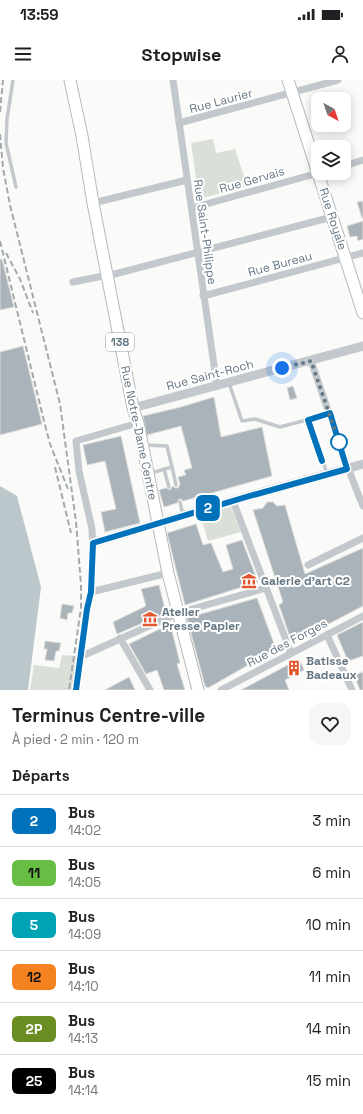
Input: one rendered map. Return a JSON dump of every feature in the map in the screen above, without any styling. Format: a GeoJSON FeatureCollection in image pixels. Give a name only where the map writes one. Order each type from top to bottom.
{"type":"FeatureCollection","features":[{"type":"Feature","properties":{"kind":"main road","name":"Rue Notre-Dame Centre"},"geometry":{"type":"LineString","coordinates":[[70,80],[82,136],[93,203],[133,408],[138,423],[168,573],[198,690]]}},
{"type":"Feature","properties":{"kind":"main road","name":"Rue Royale"},"geometry":{"type":"LineString","coordinates":[[288,80],[311,151]]}},
{"type":"Feature","properties":{"kind":"main road","name":"Rue Royale"},"geometry":{"type":"LineString","coordinates":[[320,180],[363,313]]}},
{"type":"Feature","properties":{"kind":"street","name":"Rue Saint-Philippe"},"geometry":{"type":"LineString","coordinates":[[173,80],[217,386]]}},
{"type":"Feature","properties":{"kind":"street","name":"Rue Laurier"},"geometry":{"type":"LineString","coordinates":[[179,123],[338,80]]}},
{"type":"Feature","properties":{"kind":"street"},"geometry":{"type":"LineString","coordinates":[[351,164],[363,160]]}},
{"type":"Feature","properties":{"kind":"street","name":"Rue Gervais"},"geometry":{"type":"LineString","coordinates":[[192,208],[311,175]]}},
{"type":"Feature","properties":{"kind":"street"},"geometry":{"type":"LineString","coordinates":[[93,203],[187,180]]}},
{"type":"Feature","properties":{"kind":"street"},"geometry":{"type":"LineString","coordinates":[[72,282],[107,276],[332,217]]}},
{"type":"Feature","properties":{"kind":"street","name":"Rue Bureau"},"geometry":{"type":"LineString","coordinates":[[203,296],[363,254]]}},
{"type":"Feature","properties":{"kind":"street","name":"Rue Saint-Roch"},"geometry":{"type":"LineString","coordinates":[[133,408],[363,346]]}},
{"type":"Feature","properties":{"kind":"street"},"geometry":{"type":"LineString","coordinates":[[311,361],[330,413],[347,469],[363,506]]}},
{"type":"Feature","properties":{"kind":"street"},"geometry":{"type":"LineString","coordinates":[[76,690],[87,609],[91,592],[93,543],[92,529],[79,471],[76,441],[138,423]]}},
{"type":"Feature","properties":{"kind":"street"},"geometry":{"type":"LineString","coordinates":[[93,543],[363,464]]}},
{"type":"Feature","properties":{"kind":"street"},"geometry":{"type":"LineString","coordinates":[[233,501],[291,653]]}},
{"type":"Feature","properties":{"kind":"street"},"geometry":{"type":"LineString","coordinates":[[308,565],[363,538]]}},
{"type":"Feature","properties":{"kind":"street"},"geometry":{"type":"LineString","coordinates":[[91,592],[168,573]]}},
{"type":"Feature","properties":{"kind":"street"},"geometry":{"type":"LineString","coordinates":[[80,656],[178,613],[266,588]]}},
{"type":"Feature","properties":{"kind":"street","name":"Rue des Forges"},"geometry":{"type":"LineString","coordinates":[[221,690],[363,616]]}},
{"type":"Feature","properties":{"kind":"street"},"geometry":{"type":"LineString","coordinates":[[328,634],[352,690]]}},
{"type":"Feature","properties":{"kind":"street"},"geometry":{"type":"LineString","coordinates":[[120,638],[150,690]]}},
{"type":"Feature","properties":{"kind":"lane"},"geometry":{"type":"LineString","coordinates":[[13,80],[7,119],[6,143],[16,187]]}},
{"type":"Feature","properties":{"kind":"lane"},"geometry":{"type":"LineString","coordinates":[[229,383],[242,421],[255,420],[280,427],[330,413]]}},
{"type":"Feature","properties":{"kind":"lane"},"geometry":{"type":"LineString","coordinates":[[308,420],[327,474]]}},
{"type":"Feature","properties":{"kind":"lane"},"geometry":{"type":"LineString","coordinates":[[142,446],[166,446],[176,485]]}},
{"type":"Feature","properties":{"kind":"lane"},"geometry":{"type":"LineString","coordinates":[[148,474],[172,467]]}},
{"type":"Feature","properties":{"kind":"lane"},"geometry":{"type":"LineString","coordinates":[[164,469],[169,487]]}},
{"type":"Feature","properties":{"kind":"lane"},"geometry":{"type":"LineString","coordinates":[[180,502],[183,516]]}},
{"type":"Feature","properties":{"kind":"shaded area"},"geometry":{"type":"Polygon","coordinates":[[[213,139],[216,153],[235,149],[247,186],[199,199],[191,143],[213,139]]]}},
{"type":"Feature","properties":{"kind":"shaded area"},"geometry":{"type":"Polygon","coordinates":[[[0,486],[17,496],[41,587],[28,690],[0,690],[0,486]]]}},
{"type":"Feature","properties":{"kind":"shaded area"},"geometry":{"type":"Polygon","coordinates":[[[231,507],[241,532],[208,541],[200,514],[231,507]]]}},
{"type":"Feature","properties":{"kind":"shaded area"},"geometry":{"type":"Polygon","coordinates":[[[62,655],[78,656],[74,690],[30,690],[34,665],[59,668],[62,655]]]}},
{"type":"Feature","properties":{"kind":"building"},"geometry":{"type":"Polygon","coordinates":[[[363,201],[363,218],[362,218],[357,202],[363,201]]]}},
{"type":"Feature","properties":{"kind":"building"},"geometry":{"type":"Polygon","coordinates":[[[363,221],[363,239],[358,241],[357,236],[350,237],[347,226],[363,221]]]}},
{"type":"Feature","properties":{"kind":"building"},"geometry":{"type":"Polygon","coordinates":[[[0,259],[2,259],[14,307],[0,310],[0,259]]]}},
{"type":"Feature","properties":{"kind":"building"},"geometry":{"type":"Polygon","coordinates":[[[23,346],[42,424],[0,435],[0,352],[23,346]]]}},
{"type":"Feature","properties":{"kind":"building"},"geometry":{"type":"Polygon","coordinates":[[[293,386],[297,398],[290,400],[287,388],[293,386]]]}},
{"type":"Feature","properties":{"kind":"building"},"geometry":{"type":"Polygon","coordinates":[[[214,397],[221,437],[262,427],[272,476],[183,501],[179,499],[177,503],[164,507],[159,490],[166,488],[170,490],[173,486],[178,488],[180,484],[178,477],[186,475],[184,470],[192,468],[181,426],[147,435],[143,416],[214,397]]]}},
{"type":"Feature","properties":{"kind":"building"},"geometry":{"type":"Polygon","coordinates":[[[121,436],[140,523],[105,532],[101,512],[116,509],[105,461],[87,465],[83,445],[121,436]]]}},
{"type":"Feature","properties":{"kind":"building"},"geometry":{"type":"Polygon","coordinates":[[[267,502],[273,502],[277,506],[285,505],[305,574],[363,548],[363,606],[292,643],[279,605],[283,602],[253,510],[263,508],[267,502]]]}},
{"type":"Feature","properties":{"kind":"building"},"geometry":{"type":"Polygon","coordinates":[[[196,524],[203,545],[211,543],[223,572],[233,569],[226,545],[242,540],[258,582],[185,605],[167,533],[196,524]]]}},
{"type":"Feature","properties":{"kind":"building"},"geometry":{"type":"Polygon","coordinates":[[[159,585],[166,613],[117,634],[113,622],[146,606],[141,589],[159,585]]]}},
{"type":"Feature","properties":{"kind":"building"},"geometry":{"type":"Polygon","coordinates":[[[257,598],[276,649],[208,688],[205,686],[187,618],[257,598]]]}},
{"type":"Feature","properties":{"kind":"building"},"geometry":{"type":"Polygon","coordinates":[[[62,604],[74,606],[72,613],[68,613],[67,620],[60,618],[62,604]]]}},
{"type":"Feature","properties":{"kind":"building"},"geometry":{"type":"Polygon","coordinates":[[[363,622],[363,656],[348,661],[337,635],[363,622]]]}},
{"type":"Feature","properties":{"kind":"building"},"geometry":{"type":"Polygon","coordinates":[[[168,625],[171,627],[180,663],[177,664],[185,690],[164,690],[157,670],[146,674],[129,644],[168,625]]]}},
{"type":"Feature","properties":{"kind":"building"},"geometry":{"type":"Polygon","coordinates":[[[45,641],[61,643],[59,651],[56,651],[54,661],[45,660],[47,649],[44,649],[45,641]]]}},
{"type":"Feature","properties":{"kind":"building"},"geometry":{"type":"Polygon","coordinates":[[[299,659],[304,670],[285,680],[289,690],[241,690],[299,659]]]}},
{"type":"Feature","properties":{"kind":"building"},"geometry":{"type":"Polygon","coordinates":[[[363,672],[363,690],[360,690],[354,675],[363,672]]]}},
{"type":"Feature","properties":{"kind":"building"},"geometry":{"type":"Polygon","coordinates":[[[129,677],[135,690],[105,690],[129,677]]]}},
{"type":"Feature","properties":{"kind":"railway"},"geometry":{"type":"LineString","coordinates":[[0,112],[3,80]]}},
{"type":"Feature","properties":{"kind":"railway"},"geometry":{"type":"LineString","coordinates":[[0,134],[3,168],[10,205],[60,404],[76,522],[81,585],[81,608],[69,690]]}},
{"type":"Feature","properties":{"kind":"railway"},"geometry":{"type":"LineString","coordinates":[[0,241],[50,444],[68,489]]}},
{"type":"Feature","properties":{"kind":"railway"},"geometry":{"type":"LineString","coordinates":[[6,253],[20,279],[33,313]]}},
{"type":"Feature","properties":{"kind":"railway"},"geometry":{"type":"LineString","coordinates":[[55,467],[71,533]]}},
{"type":"Feature","properties":{"kind":"bus line","name":"2"},"geometry":{"type":"LineString","coordinates":[[76,690],[87,609],[91,592],[93,543],[246,497],[347,469],[330,413],[308,420],[322,461]]}},
{"type":"Feature","properties":{"kind":"place","name":"Galerie d'art C2"},"geometry":{"type":"Point","coordinates":[249,581]}},
{"type":"Feature","properties":{"kind":"place","name":"Atelier Presse Papier"},"geometry":{"type":"Point","coordinates":[150,619]}},
{"type":"Feature","properties":{"kind":"place","name":"Batisse Badeaux"},"geometry":{"type":"Point","coordinates":[294,668]}},
{"type":"Feature","properties":{"kind":"route"},"geometry":{"type":"LineString","coordinates":[[282,368],[311,361],[339,442]]}}]}
